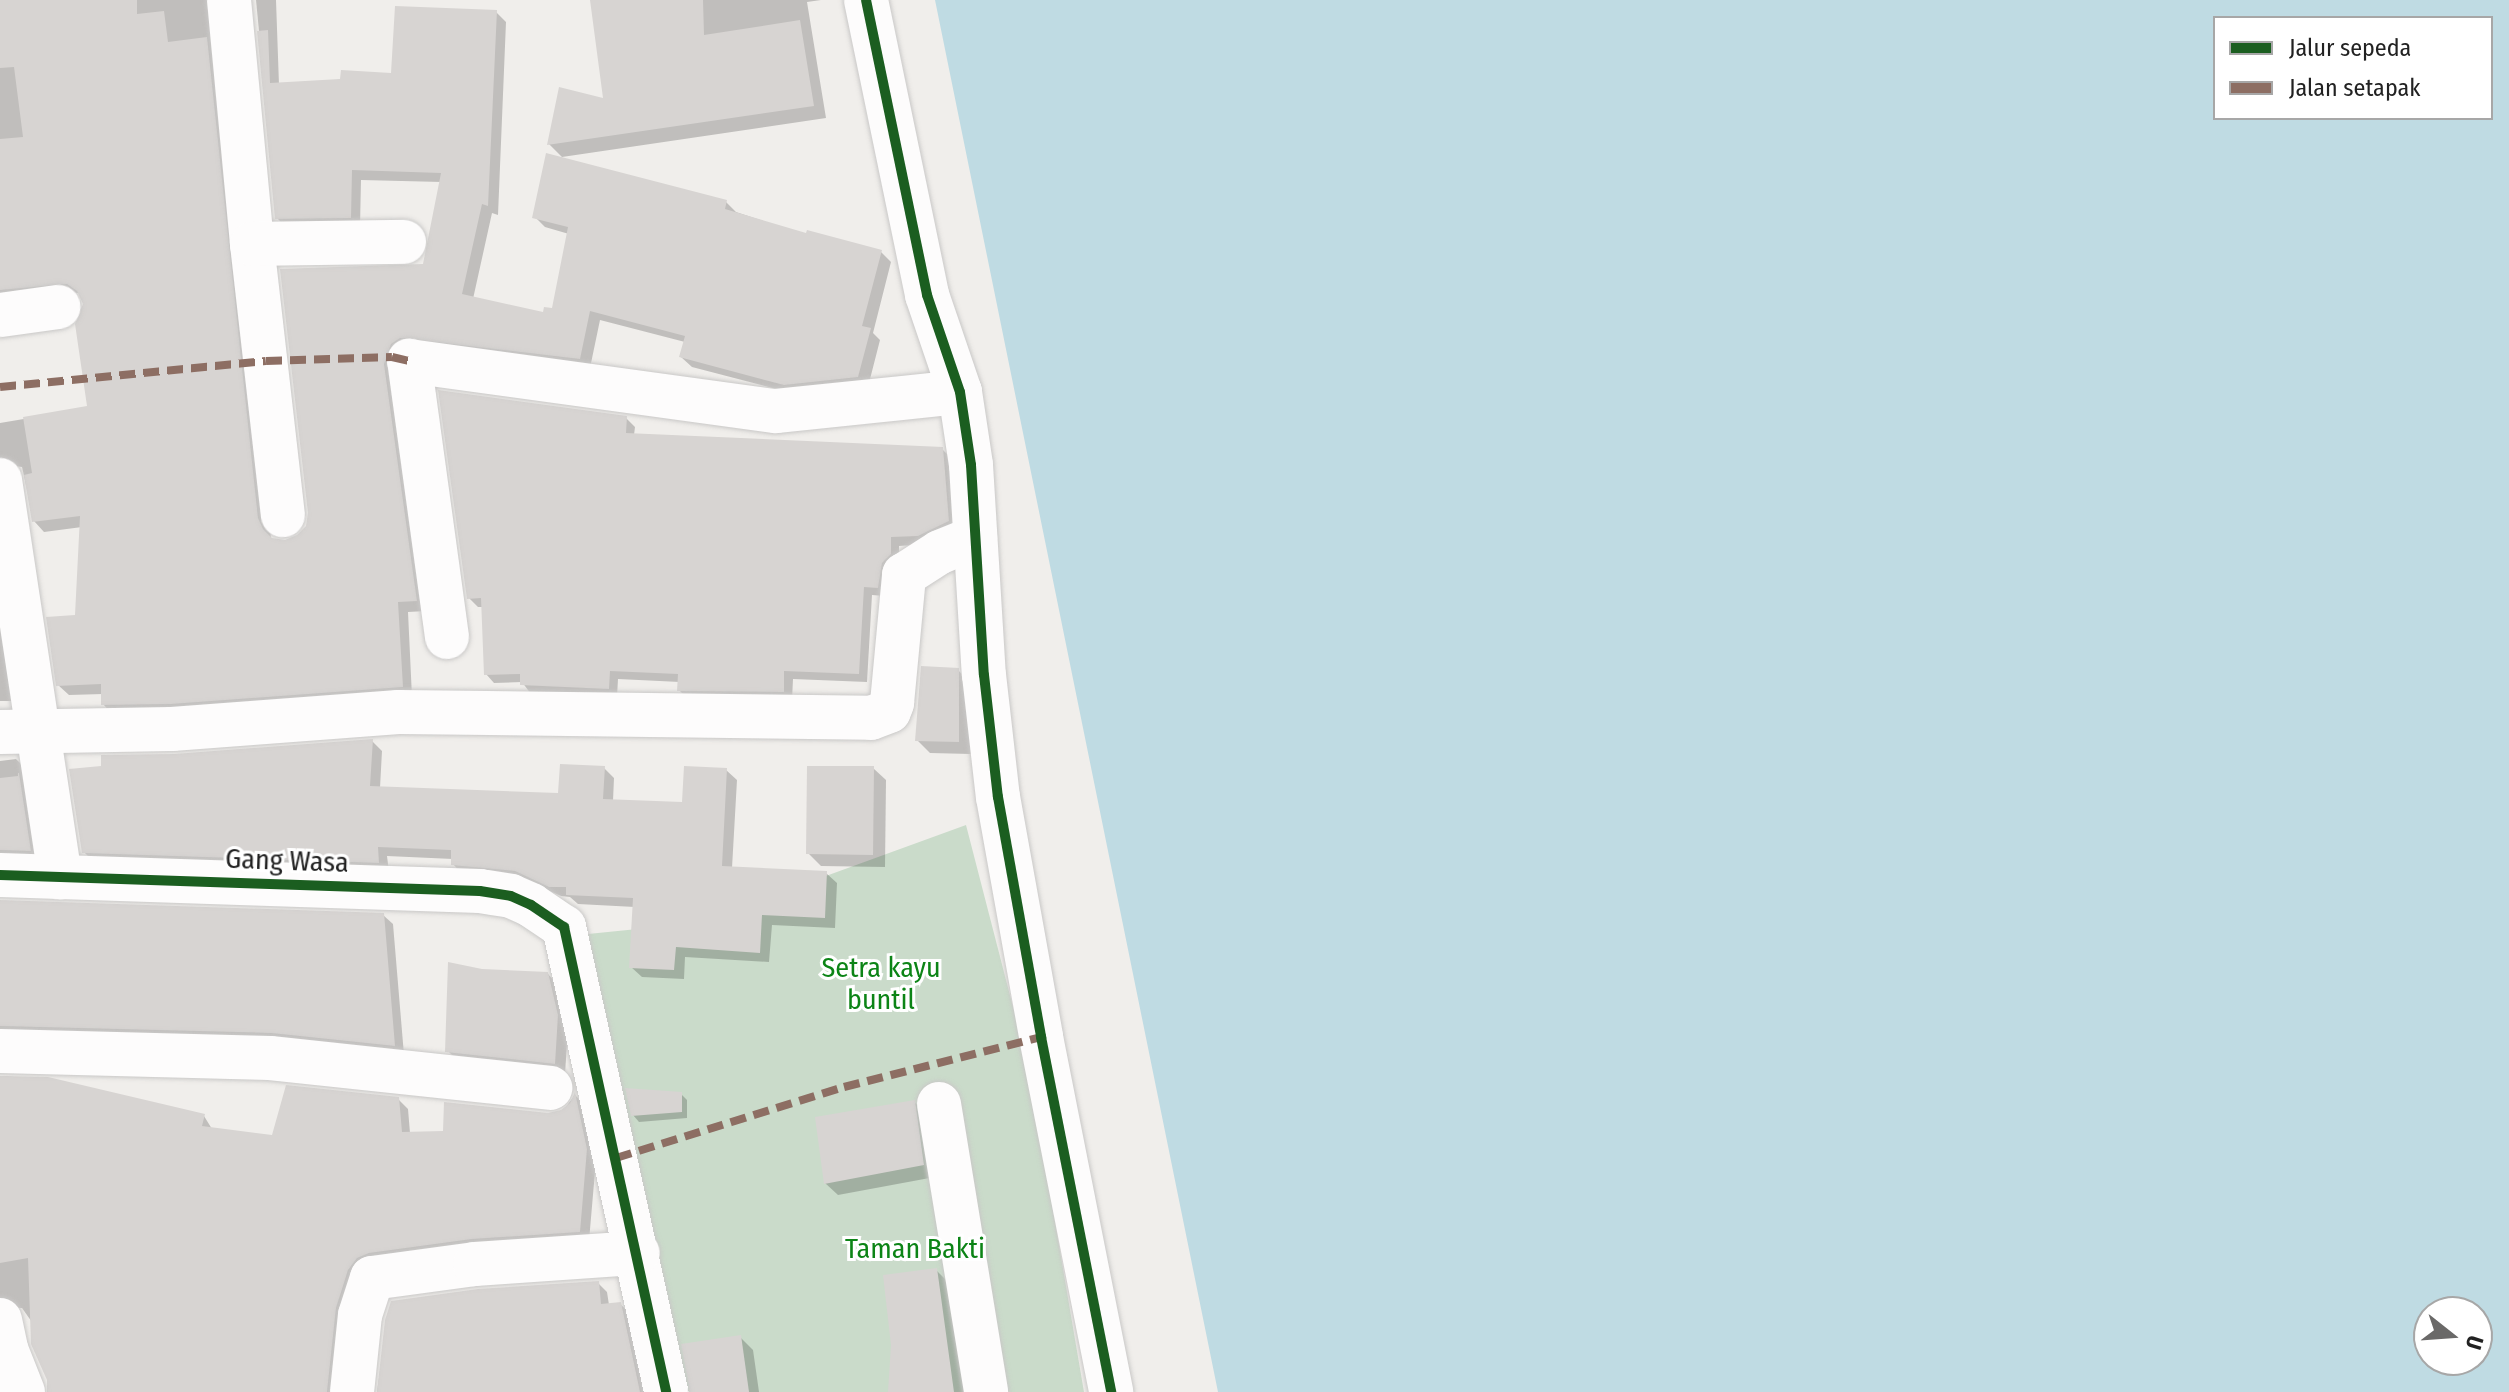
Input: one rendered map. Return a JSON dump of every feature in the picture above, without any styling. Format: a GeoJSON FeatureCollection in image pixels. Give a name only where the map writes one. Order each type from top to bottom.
{"type":"FeatureCollection","features":[{"type":"Feature","properties":{"kind":"street"},"geometry":{"type":"LineString","coordinates":[[229,0],[252,244],[283,515]]}},
{"type":"Feature","properties":{"kind":"street"},"geometry":{"type":"LineString","coordinates":[[866,0],[927,295],[960,392],[971,465],[984,675],[998,797],[1041,1037],[1111,1392]]}},
{"type":"Feature","properties":{"kind":"street"},"geometry":{"type":"LineString","coordinates":[[252,244],[404,242]]}},
{"type":"Feature","properties":{"kind":"street"},"geometry":{"type":"LineString","coordinates":[[0,315],[58,307]]}},
{"type":"Feature","properties":{"kind":"street"},"geometry":{"type":"LineString","coordinates":[[447,637],[409,361],[776,411],[960,392]]}},
{"type":"Feature","properties":{"kind":"street"},"geometry":{"type":"LineString","coordinates":[[0,480],[20,732],[60,877]]}},
{"type":"Feature","properties":{"kind":"street"},"geometry":{"type":"LineString","coordinates":[[20,732],[172,729],[398,712],[871,718],[889,711],[892,703],[904,575],[940,552],[975,538]]}},
{"type":"Feature","properties":{"kind":"street","name":"Gang Wasa"},"geometry":{"type":"LineString","coordinates":[[0,875],[480,891],[511,896],[531,905],[564,927],[638,1253]]}},
{"type":"Feature","properties":{"kind":"street"},"geometry":{"type":"LineString","coordinates":[[0,1051],[270,1058],[550,1088]]}},
{"type":"Feature","properties":{"kind":"street"},"geometry":{"type":"LineString","coordinates":[[939,1104],[986,1392]]}},
{"type":"Feature","properties":{"kind":"street"},"geometry":{"type":"LineString","coordinates":[[352,1392],[360,1315],[372,1278],[475,1264],[638,1253],[666,1392]]}},
{"type":"Feature","properties":{"kind":"street"},"geometry":{"type":"LineString","coordinates":[[0,1320],[6,1349],[23,1392]]}},
{"type":"Feature","properties":{"kind":"green space"},"geometry":{"type":"Polygon","coordinates":[[[966,825],[1029,1069],[1084,1392],[680,1392],[588,934],[697,923],[966,825]]]}},
{"type":"Feature","properties":{"kind":"water"},"geometry":{"type":"Polygon","coordinates":[[[935,0],[2509,0],[2509,1392],[1218,1392],[935,0]]]}},
{"type":"Feature","properties":{"kind":"building"},"geometry":{"type":"Polygon","coordinates":[[[0,0],[137,0],[137,14],[164,11],[168,42],[207,37],[258,518],[272,538],[285,540],[297,535],[306,526],[308,513],[280,269],[423,264],[441,173],[352,170],[351,218],[275,219],[257,31],[268,30],[270,83],[340,79],[341,70],[391,73],[395,6],[497,10],[488,206],[482,204],[462,294],[543,312],[544,307],[552,308],[568,227],[532,218],[546,153],[727,200],[725,209],[806,233],[807,230],[882,250],[862,326],[871,328],[858,377],[784,385],[679,357],[685,336],[590,311],[580,359],[400,338],[391,344],[384,364],[417,601],[398,602],[403,687],[171,704],[101,705],[101,684],[56,686],[46,617],[75,615],[80,516],[32,522],[24,475],[32,473],[23,417],[87,406],[75,324],[83,304],[77,291],[67,284],[0,290],[0,139],[23,137],[14,67],[0,68],[0,0]]]}},
{"type":"Feature","properties":{"kind":"building"},"geometry":{"type":"Polygon","coordinates":[[[590,0],[703,0],[704,35],[800,20],[814,106],[547,145],[559,87],[603,98],[590,0]]]}},
{"type":"Feature","properties":{"kind":"building"},"geometry":{"type":"Polygon","coordinates":[[[438,390],[627,416],[626,433],[943,447],[949,521],[918,536],[891,537],[891,554],[882,563],[878,588],[864,587],[859,674],[784,671],[784,692],[677,691],[678,674],[610,671],[609,689],[520,685],[520,674],[484,675],[481,598],[467,599],[438,390]]]}},
{"type":"Feature","properties":{"kind":"building"},"geometry":{"type":"Polygon","coordinates":[[[921,666],[959,668],[959,742],[915,741],[921,666]]]}},
{"type":"Feature","properties":{"kind":"building"},"geometry":{"type":"Polygon","coordinates":[[[373,739],[370,786],[558,793],[560,764],[605,766],[603,799],[682,802],[684,766],[727,768],[722,866],[827,871],[825,918],[762,915],[760,953],[676,947],[674,970],[629,968],[633,898],[566,895],[566,887],[549,887],[515,871],[451,865],[451,850],[378,847],[379,863],[82,853],[69,769],[101,766],[101,755],[174,754],[373,739]]]}},
{"type":"Feature","properties":{"kind":"building"},"geometry":{"type":"Polygon","coordinates":[[[807,766],[874,766],[873,855],[806,854],[807,766]]]}},
{"type":"Feature","properties":{"kind":"building"},"geometry":{"type":"Polygon","coordinates":[[[18,773],[31,851],[0,850],[0,778],[18,776],[18,773]]]}},
{"type":"Feature","properties":{"kind":"building"},"geometry":{"type":"Polygon","coordinates":[[[0,900],[384,913],[395,1046],[271,1033],[0,1026],[0,900]]]}},
{"type":"Feature","properties":{"kind":"building"},"geometry":{"type":"Polygon","coordinates":[[[448,962],[482,969],[548,972],[558,1015],[555,1064],[445,1052],[448,962]]]}},
{"type":"Feature","properties":{"kind":"building"},"geometry":{"type":"Polygon","coordinates":[[[0,1076],[48,1077],[205,1114],[202,1126],[272,1135],[286,1085],[399,1097],[402,1132],[443,1131],[444,1102],[548,1113],[561,1110],[570,1103],[575,1092],[587,1149],[580,1232],[472,1239],[369,1253],[357,1258],[348,1270],[336,1308],[327,1392],[47,1392],[47,1380],[31,1344],[28,1258],[0,1263],[0,1076]]]}},
{"type":"Feature","properties":{"kind":"building"},"geometry":{"type":"Polygon","coordinates":[[[625,1088],[682,1092],[682,1112],[631,1116],[625,1088]]]}},
{"type":"Feature","properties":{"kind":"building"},"geometry":{"type":"Polygon","coordinates":[[[915,1100],[924,1165],[824,1184],[815,1117],[915,1100]]]}},
{"type":"Feature","properties":{"kind":"building"},"geometry":{"type":"Polygon","coordinates":[[[937,1268],[954,1392],[888,1392],[891,1345],[883,1275],[937,1268]]]}},
{"type":"Feature","properties":{"kind":"building"},"geometry":{"type":"Polygon","coordinates":[[[599,1281],[601,1304],[621,1302],[640,1392],[377,1392],[385,1320],[391,1301],[478,1289],[599,1281]]]}},
{"type":"Feature","properties":{"kind":"building"},"geometry":{"type":"Polygon","coordinates":[[[741,1335],[749,1392],[690,1392],[681,1344],[741,1335]]]}},
{"type":"Feature","properties":{"kind":"marked path"},"geometry":{"type":"LineString","coordinates":[[0,387],[266,361],[392,357],[409,361]]}},
{"type":"Feature","properties":{"kind":"marked path"},"geometry":{"type":"LineString","coordinates":[[616,1158],[844,1087],[1041,1037]]}},
{"type":"Feature","properties":{"kind":"cycle path"},"geometry":{"type":"LineString","coordinates":[[866,0],[927,295],[960,392],[971,465],[984,675],[998,797],[1041,1037],[1111,1392]]}},
{"type":"Feature","properties":{"kind":"cycle path"},"geometry":{"type":"LineString","coordinates":[[0,875],[480,891],[511,896],[564,927],[666,1392]]}},
{"type":"Feature","properties":{"kind":"park label","name":"Setra kayu buntil"},"geometry":{"type":"Point","coordinates":[881,984]}},
{"type":"Feature","properties":{"kind":"park label","name":"Taman Bakti"},"geometry":{"type":"Point","coordinates":[915,1249]}}]}
